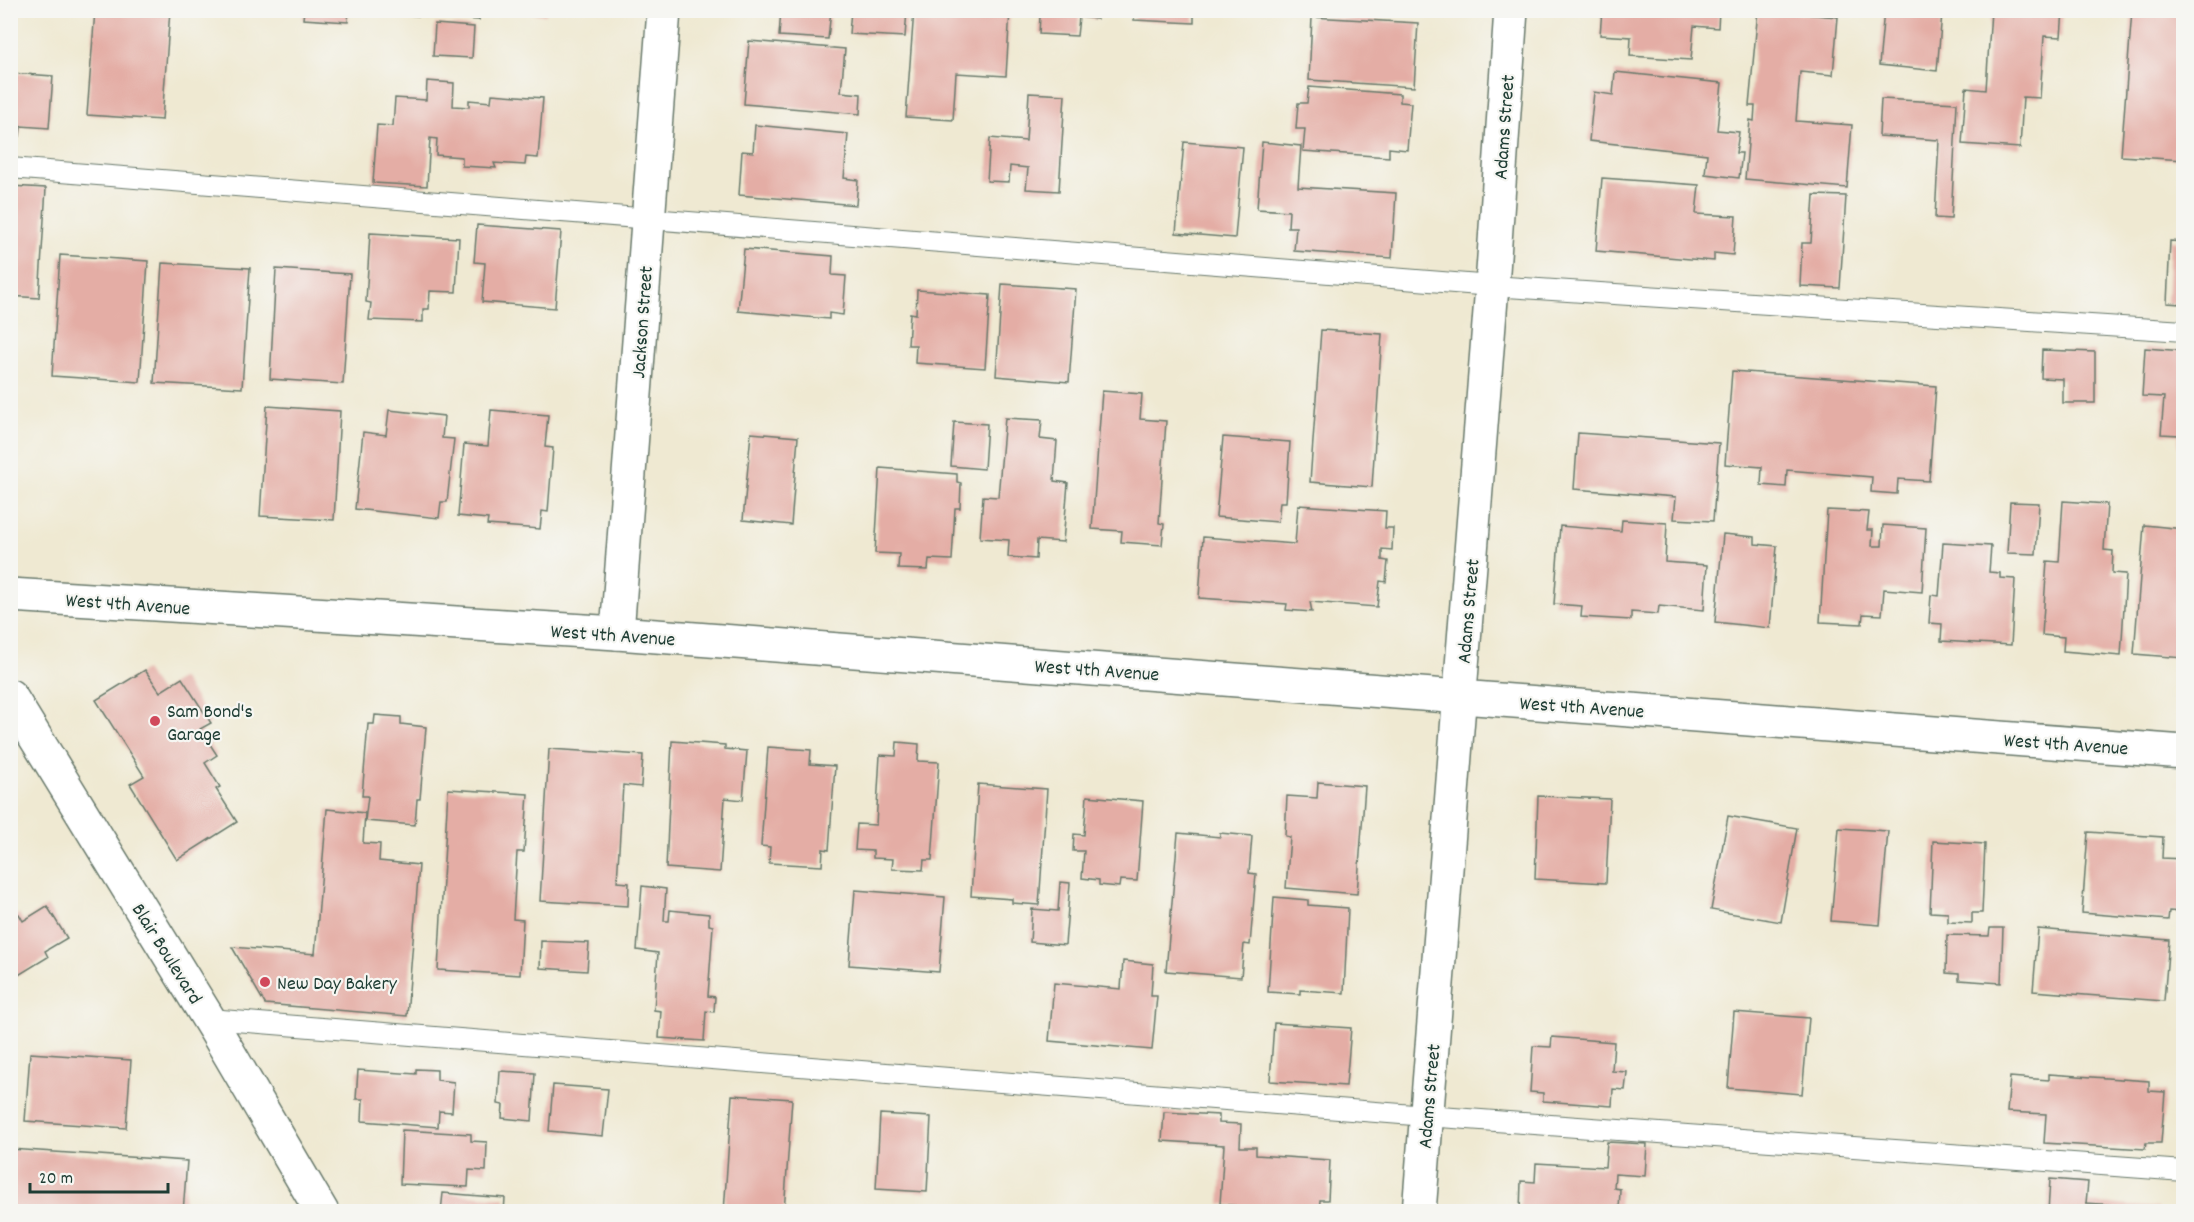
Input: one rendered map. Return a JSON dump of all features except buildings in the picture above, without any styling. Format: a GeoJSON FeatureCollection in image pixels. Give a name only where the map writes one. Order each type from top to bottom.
{"type":"FeatureCollection","features":[{"type":"Feature","properties":{"kind":"street","name":"Jackson Street"},"geometry":{"type":"LineString","coordinates":[[617,633],[664,10]]}},
{"type":"Feature","properties":{"kind":"street","name":"Adams Street"},"geometry":{"type":"LineString","coordinates":[[1419,1212],[1492,286],[1511,10]]}},
{"type":"Feature","properties":{"kind":"street","name":"West 4th Avenue"},"geometry":{"type":"LineString","coordinates":[[10,596],[617,633],[2184,752]]}},
{"type":"Feature","properties":{"kind":"street","name":"Blair Boulevard"},"geometry":{"type":"LineString","coordinates":[[10,696],[209,1019],[322,1212]]}},
{"type":"Feature","properties":{"kind":"lane"},"geometry":{"type":"LineString","coordinates":[[10,168],[1492,286],[2184,331]]}},
{"type":"Feature","properties":{"kind":"lane"},"geometry":{"type":"LineString","coordinates":[[209,1019],[1426,1116],[2184,1172]]}},
{"type":"Feature","properties":{"kind":"place","name":"Sam Bond's Garage"},"geometry":{"type":"Point","coordinates":[155,721]}},
{"type":"Feature","properties":{"kind":"place","name":"New Day Bakery"},"geometry":{"type":"Point","coordinates":[265,982]}}]}
